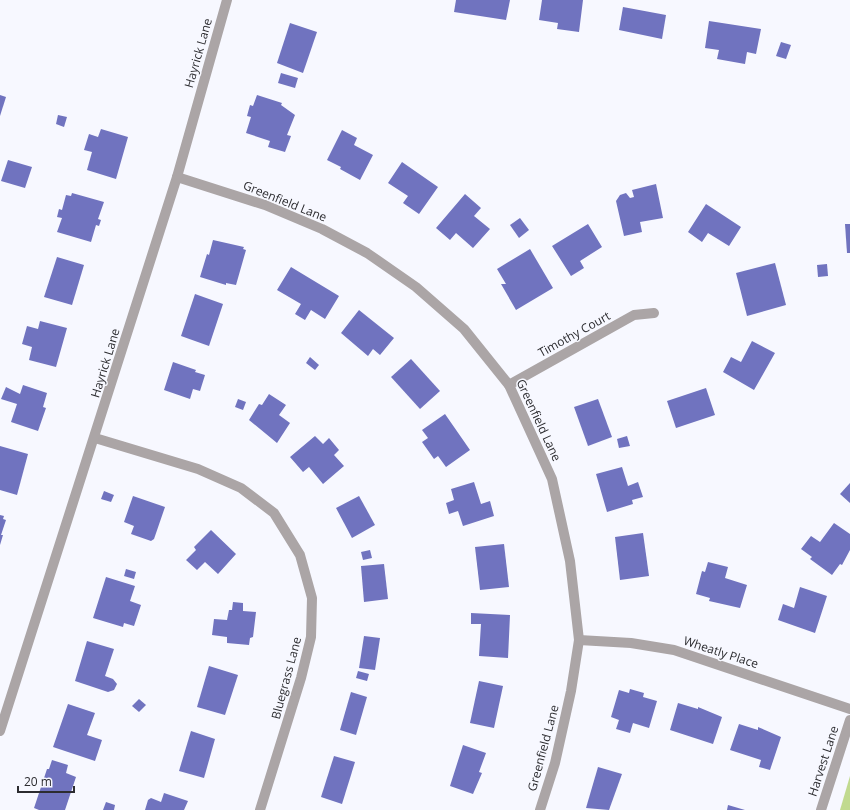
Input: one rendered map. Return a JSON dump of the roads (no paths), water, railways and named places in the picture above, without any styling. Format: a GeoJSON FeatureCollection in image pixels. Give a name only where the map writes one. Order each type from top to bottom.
{"type":"FeatureCollection","features":[{"type":"Feature","properties":{"kind":"street","name":"Hayrick Lane"},"geometry":{"type":"LineString","coordinates":[[0,731],[95,438],[177,177],[227,0]]}},
{"type":"Feature","properties":{"kind":"street","name":"Greenfield Lane"},"geometry":{"type":"LineString","coordinates":[[177,177],[265,205],[322,229],[367,254],[416,287],[464,330],[509,385],[552,479],[570,561],[579,640],[571,691],[555,763],[540,810]]}},
{"type":"Feature","properties":{"kind":"street","name":"Timothy Court"},"geometry":{"type":"LineString","coordinates":[[509,385],[634,315],[654,312]]}},
{"type":"Feature","properties":{"kind":"street","name":"Bluegrass Lane"},"geometry":{"type":"LineString","coordinates":[[95,438],[198,469],[241,488],[274,513],[300,555],[312,598],[311,637],[301,678],[260,810]]}},
{"type":"Feature","properties":{"kind":"street","name":"Wheatly Place"},"geometry":{"type":"LineString","coordinates":[[579,640],[631,643],[674,650],[850,709]]}},
{"type":"Feature","properties":{"kind":"street","name":"Harvest Lane"},"geometry":{"type":"LineString","coordinates":[[821,810],[850,720]]}}]}
